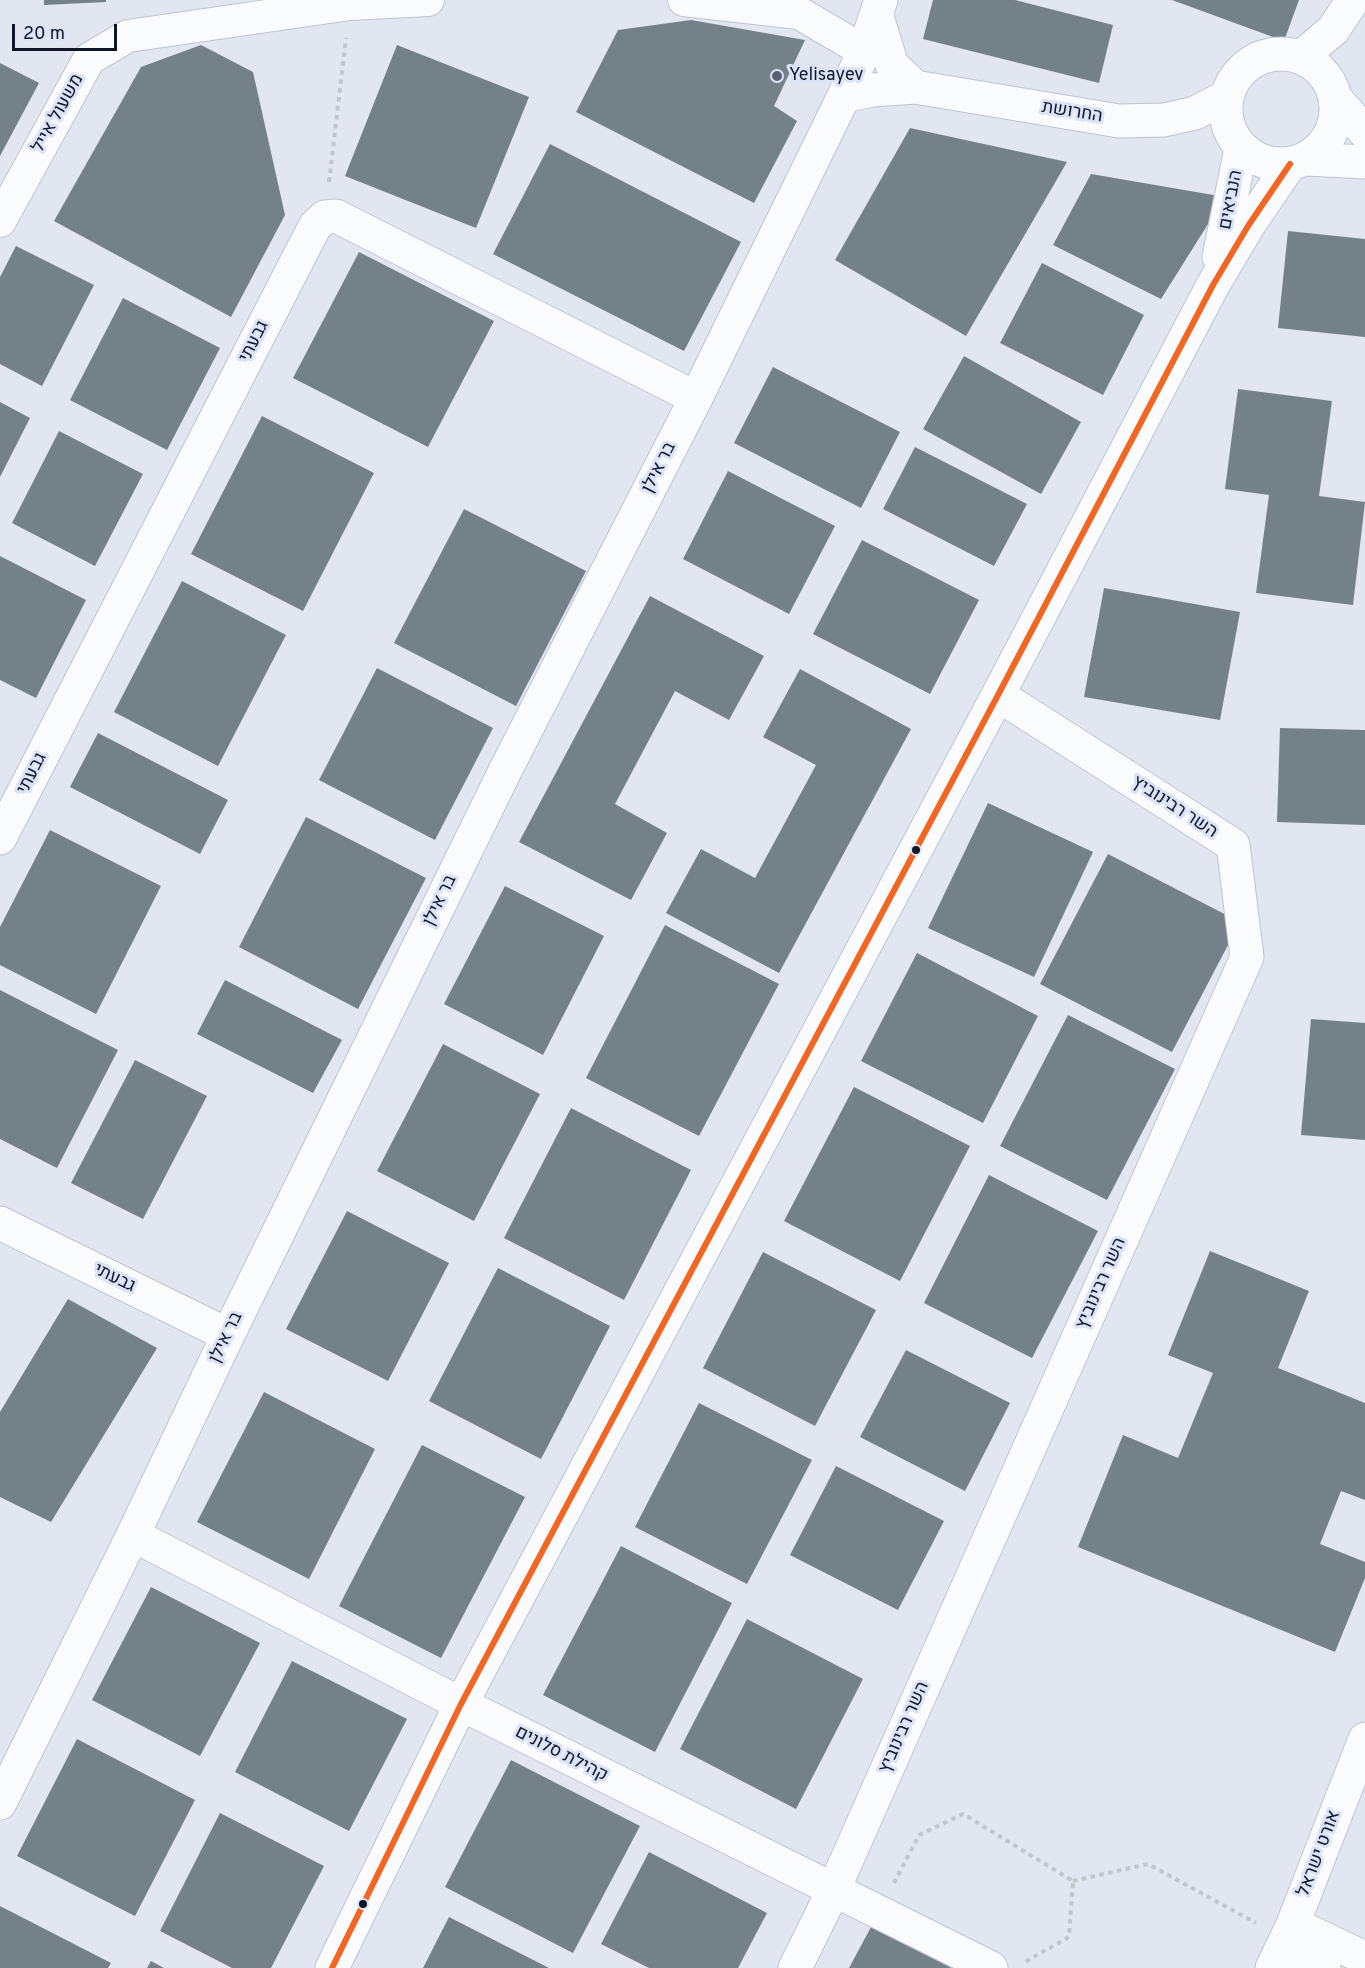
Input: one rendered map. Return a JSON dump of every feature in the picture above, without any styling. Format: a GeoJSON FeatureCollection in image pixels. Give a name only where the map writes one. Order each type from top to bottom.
{"type":"FeatureCollection","features":[{"type":"Feature","properties":{"kind":"street","name":"משעול אייל"},"geometry":{"type":"LineString","coordinates":[[0,221],[89,59],[128,36],[350,4],[428,0]]}},
{"type":"Feature","properties":{"kind":"street"},"geometry":{"type":"LineString","coordinates":[[684,0],[799,13],[864,51]]}},
{"type":"Feature","properties":{"kind":"street"},"geometry":{"type":"LineString","coordinates":[[1301,57],[1333,30],[1353,0]]}},
{"type":"Feature","properties":{"kind":"street"},"geometry":{"type":"LineString","coordinates":[[879,9],[892,65],[915,87]]}},
{"type":"Feature","properties":{"kind":"street","name":"בר אילן"},"geometry":{"type":"LineString","coordinates":[[0,1803],[506,769],[696,398],[844,96],[879,9]]}},
{"type":"Feature","properties":{"kind":"street"},"geometry":{"type":"LineString","coordinates":[[1298,162],[1319,151],[1328,140],[1336,120],[1336,99],[1330,81],[1317,67],[1301,57],[1285,54],[1270,55],[1255,60],[1232,82],[1226,97],[1226,116],[1231,134],[1241,149],[1252,157],[1277,165],[1298,162],[1365,162]]}},
{"type":"Feature","properties":{"kind":"street","name":"החרושת"},"geometry":{"type":"LineString","coordinates":[[844,96],[872,90],[915,87],[1119,121],[1164,120],[1195,113],[1226,97]]}},
{"type":"Feature","properties":{"kind":"street"},"geometry":{"type":"LineString","coordinates":[[1336,99],[1365,132]]}},
{"type":"Feature","properties":{"kind":"street","name":"הנביאים"},"geometry":{"type":"LineString","coordinates":[[1213,285],[1227,228],[1241,149]]}},
{"type":"Feature","properties":{"kind":"street","name":"הנביאים"},"geometry":{"type":"LineString","coordinates":[[332,1968],[461,1704],[1213,285],[1248,226],[1298,162]]}},
{"type":"Feature","properties":{"kind":"street"},"geometry":{"type":"LineString","coordinates":[[325,217],[336,216],[696,398]]}},
{"type":"Feature","properties":{"kind":"street","name":"גבעתי"},"geometry":{"type":"LineString","coordinates":[[0,838],[315,226],[325,217]]}},
{"type":"Feature","properties":{"kind":"street","name":"השר רבינוביץ"},"geometry":{"type":"LineString","coordinates":[[795,1968],[833,1891],[1247,957],[1233,845],[998,694]]}},
{"type":"Feature","properties":{"kind":"street","name":"גבעתי"},"geometry":{"type":"LineString","coordinates":[[0,1222],[228,1335]]}},
{"type":"Feature","properties":{"kind":"street","name":"קהילת סלונים"},"geometry":{"type":"LineString","coordinates":[[133,1535],[461,1704],[833,1891],[878,1913],[1004,1967]]}},
{"type":"Feature","properties":{"kind":"street","name":"אורט ישראל"},"geometry":{"type":"LineString","coordinates":[[1277,1943],[1365,1739]]}},
{"type":"Feature","properties":{"kind":"street"},"geometry":{"type":"LineString","coordinates":[[1277,1943],[1365,1958]]}},
{"type":"Feature","properties":{"kind":"street"},"geometry":{"type":"LineString","coordinates":[[1277,1943],[1324,1968]]}},
{"type":"Feature","properties":{"kind":"path"},"geometry":{"type":"LineString","coordinates":[[325,217],[350,4]]}},
{"type":"Feature","properties":{"kind":"path"},"geometry":{"type":"LineString","coordinates":[[878,1913],[919,1835],[963,1814],[1073,1881],[1148,1864],[1277,1943]]}},
{"type":"Feature","properties":{"kind":"path"},"geometry":{"type":"LineString","coordinates":[[1004,1967],[1069,1937],[1073,1881]]}},
{"type":"Feature","properties":{"kind":"building"},"geometry":{"type":"Polygon","coordinates":[[[44,0],[106,0],[106,2],[44,5],[44,0]]]}},
{"type":"Feature","properties":{"kind":"building"},"geometry":{"type":"Polygon","coordinates":[[[933,0],[1015,0],[1113,25],[1099,83],[923,39],[933,0]]]}},
{"type":"Feature","properties":{"kind":"building"},"geometry":{"type":"Polygon","coordinates":[[[1172,0],[1299,0],[1284,41],[1172,0]]]}},
{"type":"Feature","properties":{"kind":"building"},"geometry":{"type":"Polygon","coordinates":[[[691,20],[805,40],[774,106],[797,121],[754,203],[576,112],[618,30],[691,20]]]}},
{"type":"Feature","properties":{"kind":"building"},"geometry":{"type":"Polygon","coordinates":[[[201,45],[253,72],[285,215],[231,317],[54,221],[141,67],[201,45]]]}},
{"type":"Feature","properties":{"kind":"building"},"geometry":{"type":"Polygon","coordinates":[[[397,45],[529,97],[476,228],[345,176],[397,45]]]}},
{"type":"Feature","properties":{"kind":"building"},"geometry":{"type":"Polygon","coordinates":[[[0,63],[39,83],[0,156],[0,63]]]}},
{"type":"Feature","properties":{"kind":"building"},"geometry":{"type":"Polygon","coordinates":[[[910,128],[1067,162],[966,336],[835,260],[910,128]]]}},
{"type":"Feature","properties":{"kind":"building"},"geometry":{"type":"Polygon","coordinates":[[[550,144],[741,242],[684,351],[493,254],[550,144]]]}},
{"type":"Feature","properties":{"kind":"building"},"geometry":{"type":"Polygon","coordinates":[[[1091,174],[1225,197],[1161,299],[1053,245],[1091,174]]]}},
{"type":"Feature","properties":{"kind":"building"},"geometry":{"type":"Polygon","coordinates":[[[1288,231],[1365,239],[1365,337],[1278,328],[1288,231]]]}},
{"type":"Feature","properties":{"kind":"building"},"geometry":{"type":"Polygon","coordinates":[[[16,246],[94,285],[42,386],[0,364],[0,277],[16,246]]]}},
{"type":"Feature","properties":{"kind":"building"},"geometry":{"type":"Polygon","coordinates":[[[359,252],[494,321],[428,447],[293,378],[359,252]]]}},
{"type":"Feature","properties":{"kind":"building"},"geometry":{"type":"Polygon","coordinates":[[[1042,263],[1144,315],[1103,395],[1000,343],[1042,263]]]}},
{"type":"Feature","properties":{"kind":"building"},"geometry":{"type":"Polygon","coordinates":[[[123,298],[220,348],[167,450],[70,400],[123,298]]]}},
{"type":"Feature","properties":{"kind":"building"},"geometry":{"type":"Polygon","coordinates":[[[964,356],[1081,422],[1041,494],[923,429],[964,356]]]}},
{"type":"Feature","properties":{"kind":"building"},"geometry":{"type":"Polygon","coordinates":[[[773,367],[900,432],[861,508],[734,443],[773,367]]]}},
{"type":"Feature","properties":{"kind":"building"},"geometry":{"type":"Polygon","coordinates":[[[1238,389],[1332,401],[1319,496],[1365,502],[1353,605],[1256,593],[1269,495],[1225,489],[1238,389]]]}},
{"type":"Feature","properties":{"kind":"building"},"geometry":{"type":"Polygon","coordinates":[[[0,402],[30,418],[0,477],[0,402]]]}},
{"type":"Feature","properties":{"kind":"building"},"geometry":{"type":"Polygon","coordinates":[[[262,416],[374,473],[303,611],[191,554],[262,416]]]}},
{"type":"Feature","properties":{"kind":"building"},"geometry":{"type":"Polygon","coordinates":[[[59,431],[143,474],[95,566],[12,523],[59,431]]]}},
{"type":"Feature","properties":{"kind":"building"},"geometry":{"type":"Polygon","coordinates":[[[915,447],[1027,504],[994,566],[883,509],[915,447]]]}},
{"type":"Feature","properties":{"kind":"building"},"geometry":{"type":"Polygon","coordinates":[[[728,471],[835,526],[789,614],[683,559],[728,471]]]}},
{"type":"Feature","properties":{"kind":"building"},"geometry":{"type":"Polygon","coordinates":[[[464,509],[586,571],[516,706],[394,643],[464,509]]]}},
{"type":"Feature","properties":{"kind":"building"},"geometry":{"type":"Polygon","coordinates":[[[862,540],[979,600],[930,694],[813,634],[862,540]]]}},
{"type":"Feature","properties":{"kind":"building"},"geometry":{"type":"Polygon","coordinates":[[[0,556],[86,600],[36,698],[0,680],[0,556]]]}},
{"type":"Feature","properties":{"kind":"building"},"geometry":{"type":"Polygon","coordinates":[[[182,581],[286,635],[218,766],[114,712],[182,581]]]}},
{"type":"Feature","properties":{"kind":"building"},"geometry":{"type":"Polygon","coordinates":[[[1104,588],[1240,612],[1220,720],[1084,697],[1104,588]]]}},
{"type":"Feature","properties":{"kind":"building"},"geometry":{"type":"Polygon","coordinates":[[[650,596],[764,656],[729,720],[675,691],[615,804],[667,833],[631,900],[519,842],[650,596]]]}},
{"type":"Feature","properties":{"kind":"building"},"geometry":{"type":"Polygon","coordinates":[[[377,668],[493,728],[435,840],[319,780],[377,668]]]}},
{"type":"Feature","properties":{"kind":"building"},"geometry":{"type":"Polygon","coordinates":[[[800,669],[911,729],[779,973],[666,913],[701,849],[755,878],[816,765],[763,737],[800,669]]]}},
{"type":"Feature","properties":{"kind":"building"},"geometry":{"type":"Polygon","coordinates":[[[1280,728],[1365,730],[1365,825],[1277,822],[1280,728]]]}},
{"type":"Feature","properties":{"kind":"building"},"geometry":{"type":"Polygon","coordinates":[[[98,733],[228,800],[200,854],[70,787],[98,733]]]}},
{"type":"Feature","properties":{"kind":"building"},"geometry":{"type":"Polygon","coordinates":[[[988,803],[1093,852],[1034,977],[928,928],[988,803]]]}},
{"type":"Feature","properties":{"kind":"building"},"geometry":{"type":"Polygon","coordinates":[[[306,817],[426,878],[358,1009],[239,947],[306,817]]]}},
{"type":"Feature","properties":{"kind":"building"},"geometry":{"type":"Polygon","coordinates":[[[50,830],[161,886],[96,1014],[0,965],[0,927],[50,830]]]}},
{"type":"Feature","properties":{"kind":"building"},"geometry":{"type":"Polygon","coordinates":[[[1108,854],[1240,922],[1172,1052],[1040,984],[1108,854]]]}},
{"type":"Feature","properties":{"kind":"building"},"geometry":{"type":"Polygon","coordinates":[[[505,886],[604,936],[543,1055],[444,1004],[505,886]]]}},
{"type":"Feature","properties":{"kind":"building"},"geometry":{"type":"Polygon","coordinates":[[[665,925],[779,984],[699,1136],[586,1078],[665,925]]]}},
{"type":"Feature","properties":{"kind":"building"},"geometry":{"type":"Polygon","coordinates":[[[917,953],[1038,1016],[983,1123],[861,1061],[917,953]]]}},
{"type":"Feature","properties":{"kind":"building"},"geometry":{"type":"Polygon","coordinates":[[[225,980],[342,1040],[313,1093],[197,1034],[225,980]]]}},
{"type":"Feature","properties":{"kind":"building"},"geometry":{"type":"Polygon","coordinates":[[[0,990],[118,1050],[57,1168],[0,1139],[0,990]]]}},
{"type":"Feature","properties":{"kind":"building"},"geometry":{"type":"Polygon","coordinates":[[[1068,1015],[1175,1069],[1107,1200],[1000,1146],[1068,1015]]]}},
{"type":"Feature","properties":{"kind":"building"},"geometry":{"type":"Polygon","coordinates":[[[1311,1019],[1365,1023],[1365,1140],[1301,1135],[1311,1019]]]}},
{"type":"Feature","properties":{"kind":"building"},"geometry":{"type":"Polygon","coordinates":[[[443,1044],[540,1094],[474,1221],[377,1171],[443,1044]]]}},
{"type":"Feature","properties":{"kind":"building"},"geometry":{"type":"Polygon","coordinates":[[[135,1060],[207,1096],[143,1219],[71,1183],[135,1060]]]}},
{"type":"Feature","properties":{"kind":"building"},"geometry":{"type":"Polygon","coordinates":[[[854,1087],[970,1146],[900,1281],[784,1221],[854,1087]]]}},
{"type":"Feature","properties":{"kind":"building"},"geometry":{"type":"Polygon","coordinates":[[[571,1108],[691,1170],[624,1300],[504,1238],[571,1108]]]}},
{"type":"Feature","properties":{"kind":"building"},"geometry":{"type":"Polygon","coordinates":[[[989,1175],[1098,1231],[1032,1358],[924,1303],[989,1175]]]}},
{"type":"Feature","properties":{"kind":"building"},"geometry":{"type":"Polygon","coordinates":[[[347,1211],[449,1263],[388,1381],[286,1329],[347,1211]]]}},
{"type":"Feature","properties":{"kind":"building"},"geometry":{"type":"Polygon","coordinates":[[[1210,1251],[1309,1291],[1278,1368],[1365,1403],[1365,1500],[1341,1491],[1320,1544],[1365,1562],[1365,1578],[1335,1652],[1078,1547],[1123,1435],[1178,1458],[1213,1373],[1168,1355],[1210,1251]]]}},
{"type":"Feature","properties":{"kind":"building"},"geometry":{"type":"Polygon","coordinates":[[[763,1252],[876,1310],[815,1426],[703,1368],[763,1252]]]}},
{"type":"Feature","properties":{"kind":"building"},"geometry":{"type":"Polygon","coordinates":[[[498,1268],[610,1326],[541,1459],[429,1401],[498,1268]]]}},
{"type":"Feature","properties":{"kind":"building"},"geometry":{"type":"Polygon","coordinates":[[[68,1299],[157,1348],[51,1522],[0,1497],[0,1412],[68,1299]]]}},
{"type":"Feature","properties":{"kind":"building"},"geometry":{"type":"Polygon","coordinates":[[[906,1350],[1010,1403],[965,1491],[860,1437],[906,1350]]]}},
{"type":"Feature","properties":{"kind":"building"},"geometry":{"type":"Polygon","coordinates":[[[264,1392],[375,1449],[309,1579],[197,1522],[264,1392]]]}},
{"type":"Feature","properties":{"kind":"building"},"geometry":{"type":"Polygon","coordinates":[[[699,1403],[812,1460],[747,1584],[635,1527],[699,1403]]]}},
{"type":"Feature","properties":{"kind":"building"},"geometry":{"type":"Polygon","coordinates":[[[422,1445],[525,1497],[441,1658],[339,1606],[422,1445]]]}},
{"type":"Feature","properties":{"kind":"building"},"geometry":{"type":"Polygon","coordinates":[[[836,1466],[944,1521],[898,1610],[790,1555],[836,1466]]]}},
{"type":"Feature","properties":{"kind":"building"},"geometry":{"type":"Polygon","coordinates":[[[621,1546],[732,1603],[655,1752],[543,1695],[621,1546]]]}},
{"type":"Feature","properties":{"kind":"building"},"geometry":{"type":"Polygon","coordinates":[[[151,1587],[260,1643],[200,1756],[92,1700],[151,1587]]]}},
{"type":"Feature","properties":{"kind":"building"},"geometry":{"type":"Polygon","coordinates":[[[747,1619],[863,1679],[796,1809],[680,1749],[747,1619]]]}},
{"type":"Feature","properties":{"kind":"building"},"geometry":{"type":"Polygon","coordinates":[[[292,1661],[407,1719],[349,1831],[235,1772],[292,1661]]]}},
{"type":"Feature","properties":{"kind":"building"},"geometry":{"type":"Polygon","coordinates":[[[77,1739],[195,1800],[135,1916],[17,1856],[77,1739]]]}},
{"type":"Feature","properties":{"kind":"building"},"geometry":{"type":"Polygon","coordinates":[[[511,1760],[640,1826],[573,1953],[445,1887],[511,1760]]]}},
{"type":"Feature","properties":{"kind":"building"},"geometry":{"type":"Polygon","coordinates":[[[220,1813],[324,1866],[271,1968],[232,1968],[160,1931],[220,1813]]]}},
{"type":"Feature","properties":{"kind":"building"},"geometry":{"type":"Polygon","coordinates":[[[649,1852],[767,1913],[738,1968],[649,1968],[601,1944],[649,1852]]]}},
{"type":"Feature","properties":{"kind":"building"},"geometry":{"type":"Polygon","coordinates":[[[0,1906],[111,1963],[108,1968],[0,1968],[0,1906]]]}},
{"type":"Feature","properties":{"kind":"building"},"geometry":{"type":"Polygon","coordinates":[[[449,1917],[549,1968],[423,1968],[449,1917]]]}},
{"type":"Feature","properties":{"kind":"building"},"geometry":{"type":"Polygon","coordinates":[[[871,1927],[952,1968],[849,1968],[871,1927]]]}},
{"type":"Feature","properties":{"kind":"building"},"geometry":{"type":"Polygon","coordinates":[[[151,1961],[164,1968],[147,1968],[151,1961]]]}},
{"type":"Feature","properties":{"kind":"transit line"},"geometry":{"type":"LineString","coordinates":[[332,1968],[461,1704],[998,695],[1213,285],[1248,226],[1290,164]]}},
{"type":"Feature","properties":{"kind":"place","name":"Yelisayev"},"geometry":{"type":"Point","coordinates":[777,76]}}]}
